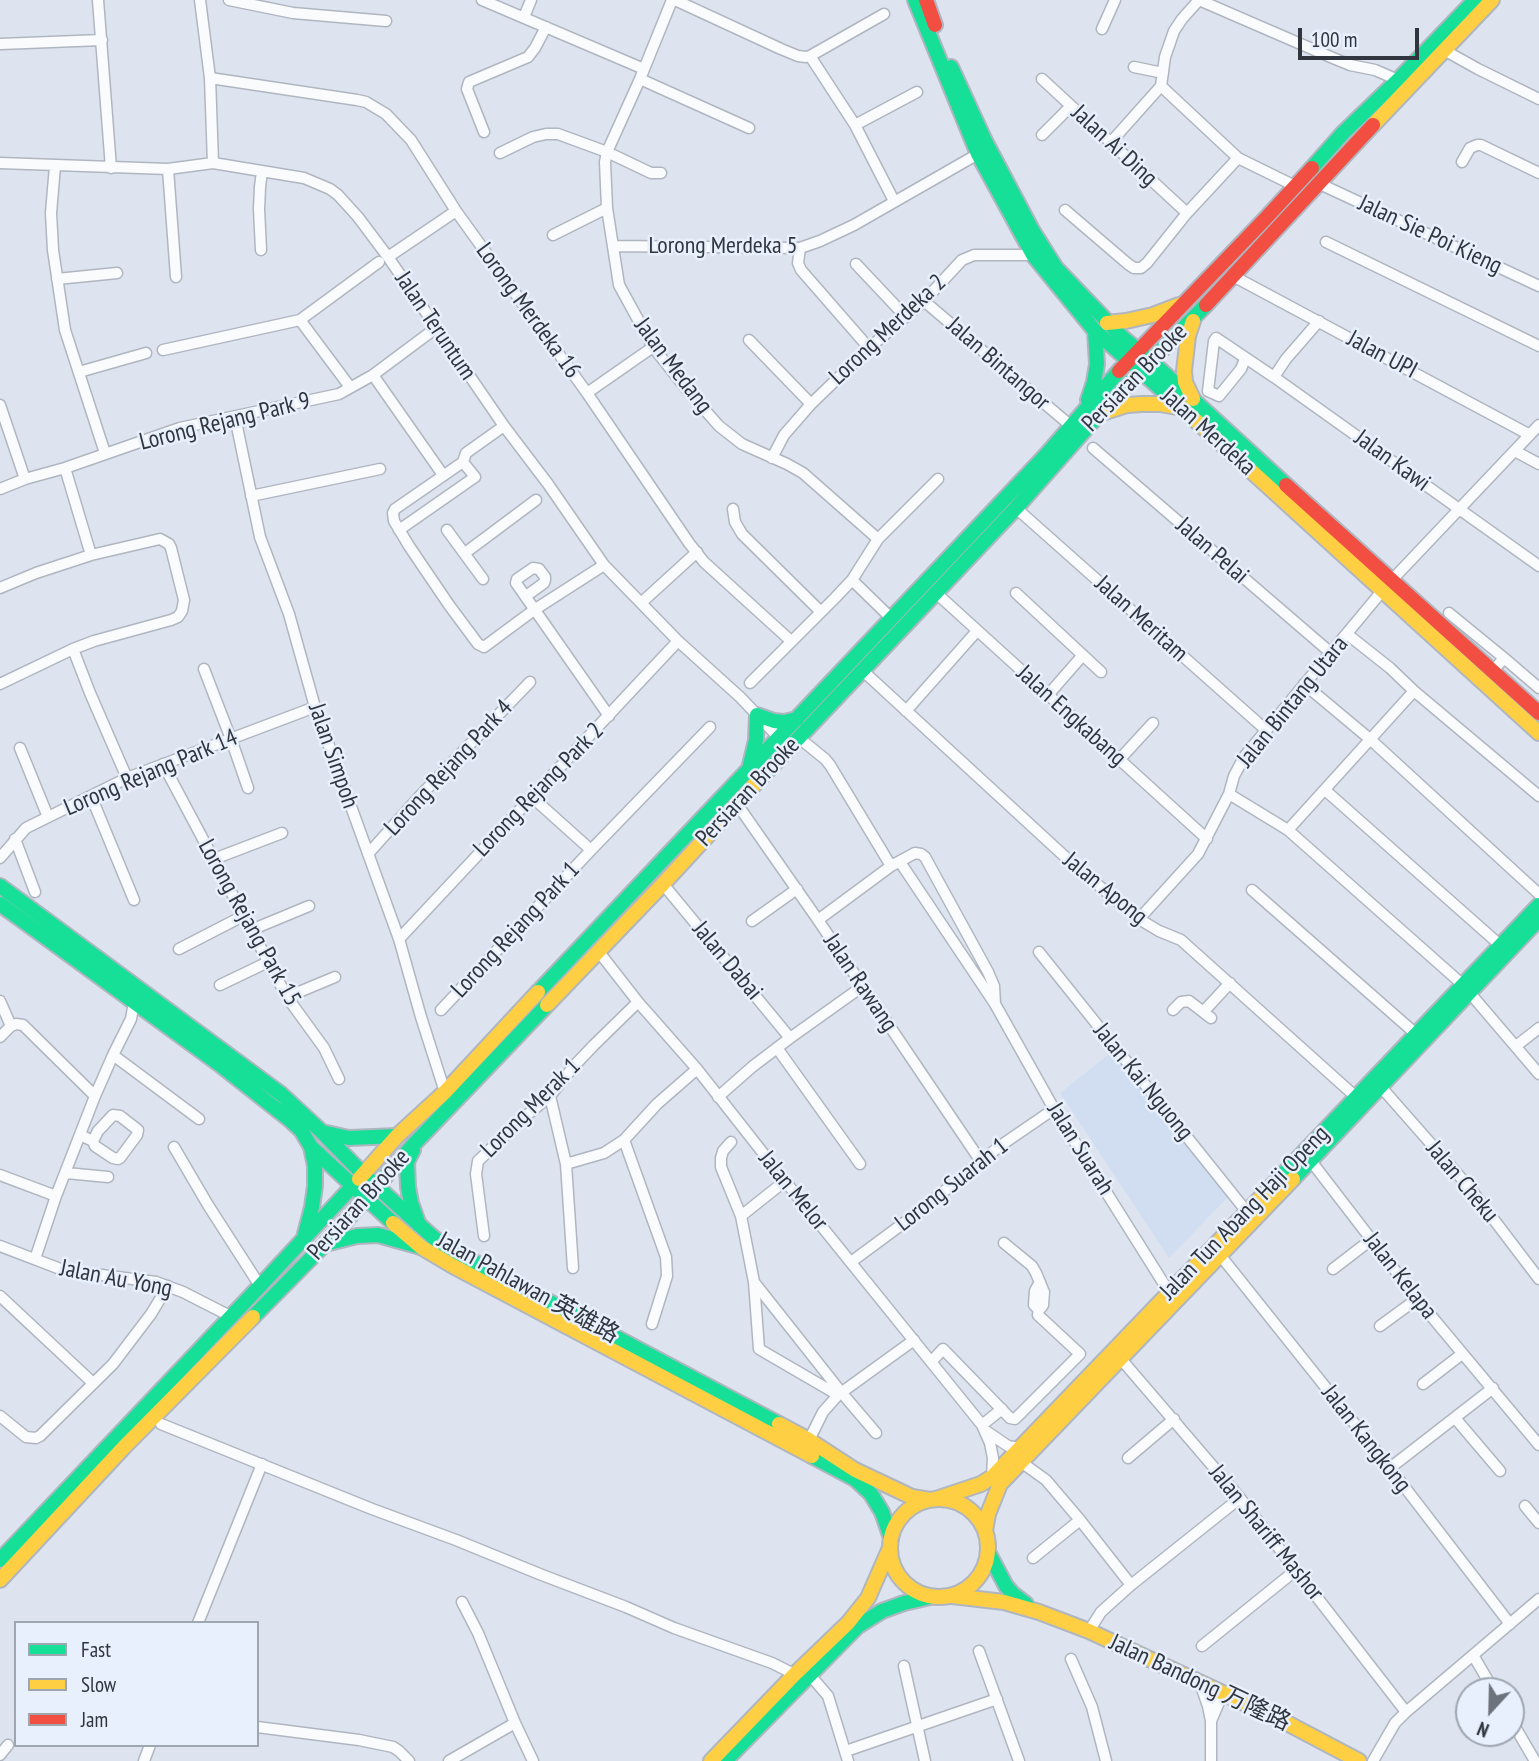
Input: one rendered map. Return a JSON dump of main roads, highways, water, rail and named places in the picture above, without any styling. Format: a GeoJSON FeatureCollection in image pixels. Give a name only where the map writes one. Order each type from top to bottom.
{"type":"FeatureCollection","features":[{"type":"Feature","properties":{"kind":"main road","name":"Jalan Merdeka"},"geometry":{"type":"LineString","coordinates":[[925,0],[978,154],[1033,255],[1101,327],[1150,361],[1188,403],[1387,586],[1539,733]]}},
{"type":"Feature","properties":{"kind":"main road","name":"Jalan Merdeka"},"geometry":{"type":"LineString","coordinates":[[925,0],[985,141],[1032,230],[1056,268],[1128,362],[1188,403]]}},
{"type":"Feature","properties":{"kind":"main road"},"geometry":{"type":"LineString","coordinates":[[1456,0],[1456,18]]}},
{"type":"Feature","properties":{"kind":"main road","name":"Persiaran Brooke"},"geometry":{"type":"LineString","coordinates":[[0,1580],[230,1316],[397,1136],[445,1092],[748,770],[788,740],[862,670],[1016,508],[1128,362],[1343,133],[1475,0]]}},
{"type":"Feature","properties":{"kind":"main road","name":"Persiaran Brooke"},"geometry":{"type":"LineString","coordinates":[[119,1443],[325,1244],[416,1142],[737,804],[788,740],[797,719],[1071,426],[1140,372],[1193,319],[1492,0]]}},
{"type":"Feature","properties":{"kind":"main road"},"geometry":{"type":"LineString","coordinates":[[1187,302],[1153,315],[1101,327],[1092,411],[1127,405],[1188,403],[1184,371],[1193,319]]}},
{"type":"Feature","properties":{"kind":"main road","name":"Jalan Merdeka"},"geometry":{"type":"LineString","coordinates":[[1387,586],[1539,713]]}},
{"type":"Feature","properties":{"kind":"main road"},"geometry":{"type":"LineString","coordinates":[[748,770],[756,740],[757,715],[783,722],[797,719]]}},
{"type":"Feature","properties":{"kind":"main road","name":"Jalan Pahlawan 英雄路"},"geometry":{"type":"LineString","coordinates":[[0,886],[281,1094],[363,1174],[436,1239],[461,1255],[809,1440],[855,1470],[912,1497],[933,1500]]}},
{"type":"Feature","properties":{"kind":"main road","name":"Jalan Pahlawan 英雄路"},"geometry":{"type":"LineString","coordinates":[[0,904],[219,1064],[290,1120],[301,1130],[311,1147],[421,1247],[855,1479],[871,1494],[882,1511],[890,1543]]}},
{"type":"Feature","properties":{"kind":"main road","name":"Jalan Tun Abang Haji Openg"},"geometry":{"type":"LineString","coordinates":[[933,1500],[981,1484],[992,1477],[1020,1455],[1121,1359],[1381,1087],[1500,945],[1539,905]]}},
{"type":"Feature","properties":{"kind":"main road","name":"Jalan Tun Abang Haji Openg"},"geometry":{"type":"LineString","coordinates":[[985,1531],[988,1514],[1000,1484],[1020,1455],[1169,1293],[1416,1034],[1539,919]]}},
{"type":"Feature","properties":{"kind":"main road"},"geometry":{"type":"LineString","coordinates":[[322,1132],[349,1138],[397,1136]]}},
{"type":"Feature","properties":{"kind":"main road"},"geometry":{"type":"LineString","coordinates":[[416,1142],[407,1162],[407,1173],[411,1203],[419,1225]]}},
{"type":"Feature","properties":{"kind":"main road"},"geometry":{"type":"LineString","coordinates":[[303,1239],[315,1186],[311,1147]]}},
{"type":"Feature","properties":{"kind":"main road"},"geometry":{"type":"LineString","coordinates":[[325,1244],[356,1236],[378,1235],[421,1247]]}},
{"type":"Feature","properties":{"kind":"main road","name":"Persiaran Brooke"},"geometry":{"type":"LineString","coordinates":[[0,1560],[106,1458]]}},
{"type":"Feature","properties":{"kind":"main road"},"geometry":{"type":"LineString","coordinates":[[711,1761],[803,1677],[858,1626],[882,1611],[904,1603],[966,1590],[977,1580],[985,1567],[988,1552],[985,1531],[978,1517],[966,1507],[951,1501],[933,1500],[916,1504],[905,1513],[896,1524],[868,1598],[803,1677],[725,1761]]}},
{"type":"Feature","properties":{"kind":"main road"},"geometry":{"type":"LineString","coordinates":[[890,1543],[892,1562],[898,1574],[907,1585],[931,1597]]}},
{"type":"Feature","properties":{"kind":"main road","name":"Jalan Bandong 万隆路"},"geometry":{"type":"LineString","coordinates":[[988,1552],[1006,1586],[1039,1612]]}},
{"type":"Feature","properties":{"kind":"main road","name":"Jalan Bandong 万隆路"},"geometry":{"type":"LineString","coordinates":[[952,1595],[1004,1602],[1089,1631],[1284,1722],[1359,1761]]}}]}
